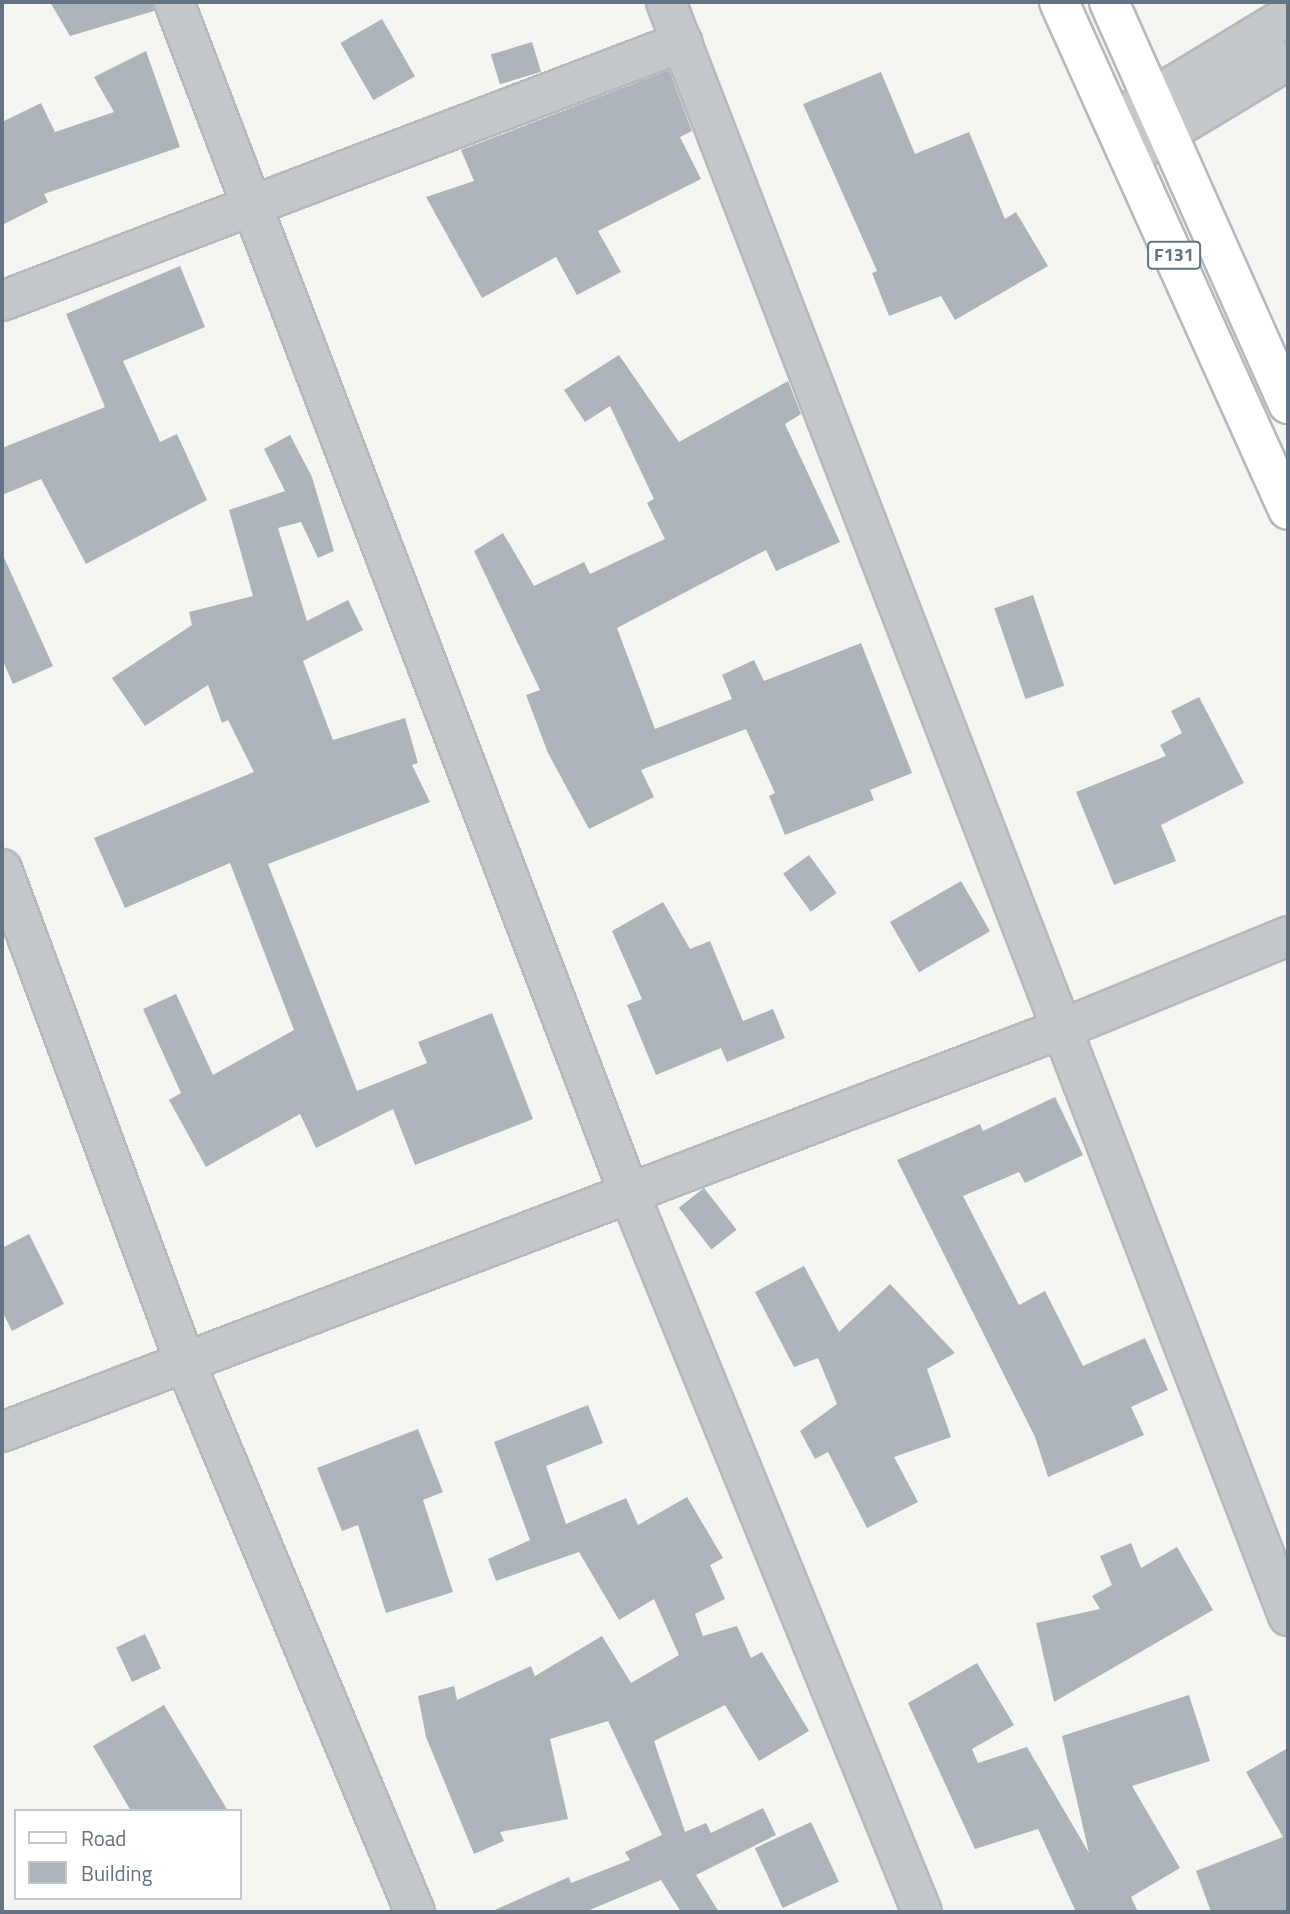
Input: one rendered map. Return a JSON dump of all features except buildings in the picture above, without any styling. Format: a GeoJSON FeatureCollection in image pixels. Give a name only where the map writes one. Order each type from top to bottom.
{"type":"FeatureCollection","features":[{"type":"Feature","properties":{"kind":"main road","name":"F131"},"geometry":{"type":"LineString","coordinates":[[1059,2],[1288,510]]}},
{"type":"Feature","properties":{"kind":"main road","name":"F131"},"geometry":{"type":"LineString","coordinates":[[1109,2],[1288,404]]}},
{"type":"Feature","properties":{"kind":"street"},"geometry":{"type":"LineString","coordinates":[[174,2],[629,1193],[922,1912]]}},
{"type":"Feature","properties":{"kind":"street"},"geometry":{"type":"LineString","coordinates":[[666,2],[1064,1028],[1288,1616]]}},
{"type":"Feature","properties":{"kind":"street"},"geometry":{"type":"LineString","coordinates":[[1129,156],[1161,116],[1288,16]]}},
{"type":"Feature","properties":{"kind":"street"},"geometry":{"type":"LineString","coordinates":[[2,301],[253,210],[682,43]]}},
{"type":"Feature","properties":{"kind":"street"},"geometry":{"type":"LineString","coordinates":[[1113,122],[1161,116],[1288,60]]}},
{"type":"Feature","properties":{"kind":"street"},"geometry":{"type":"LineString","coordinates":[[2,869],[185,1362],[415,1912]]}},
{"type":"Feature","properties":{"kind":"street"},"geometry":{"type":"LineString","coordinates":[[2,1432],[1064,1028],[1288,936]]}}]}
